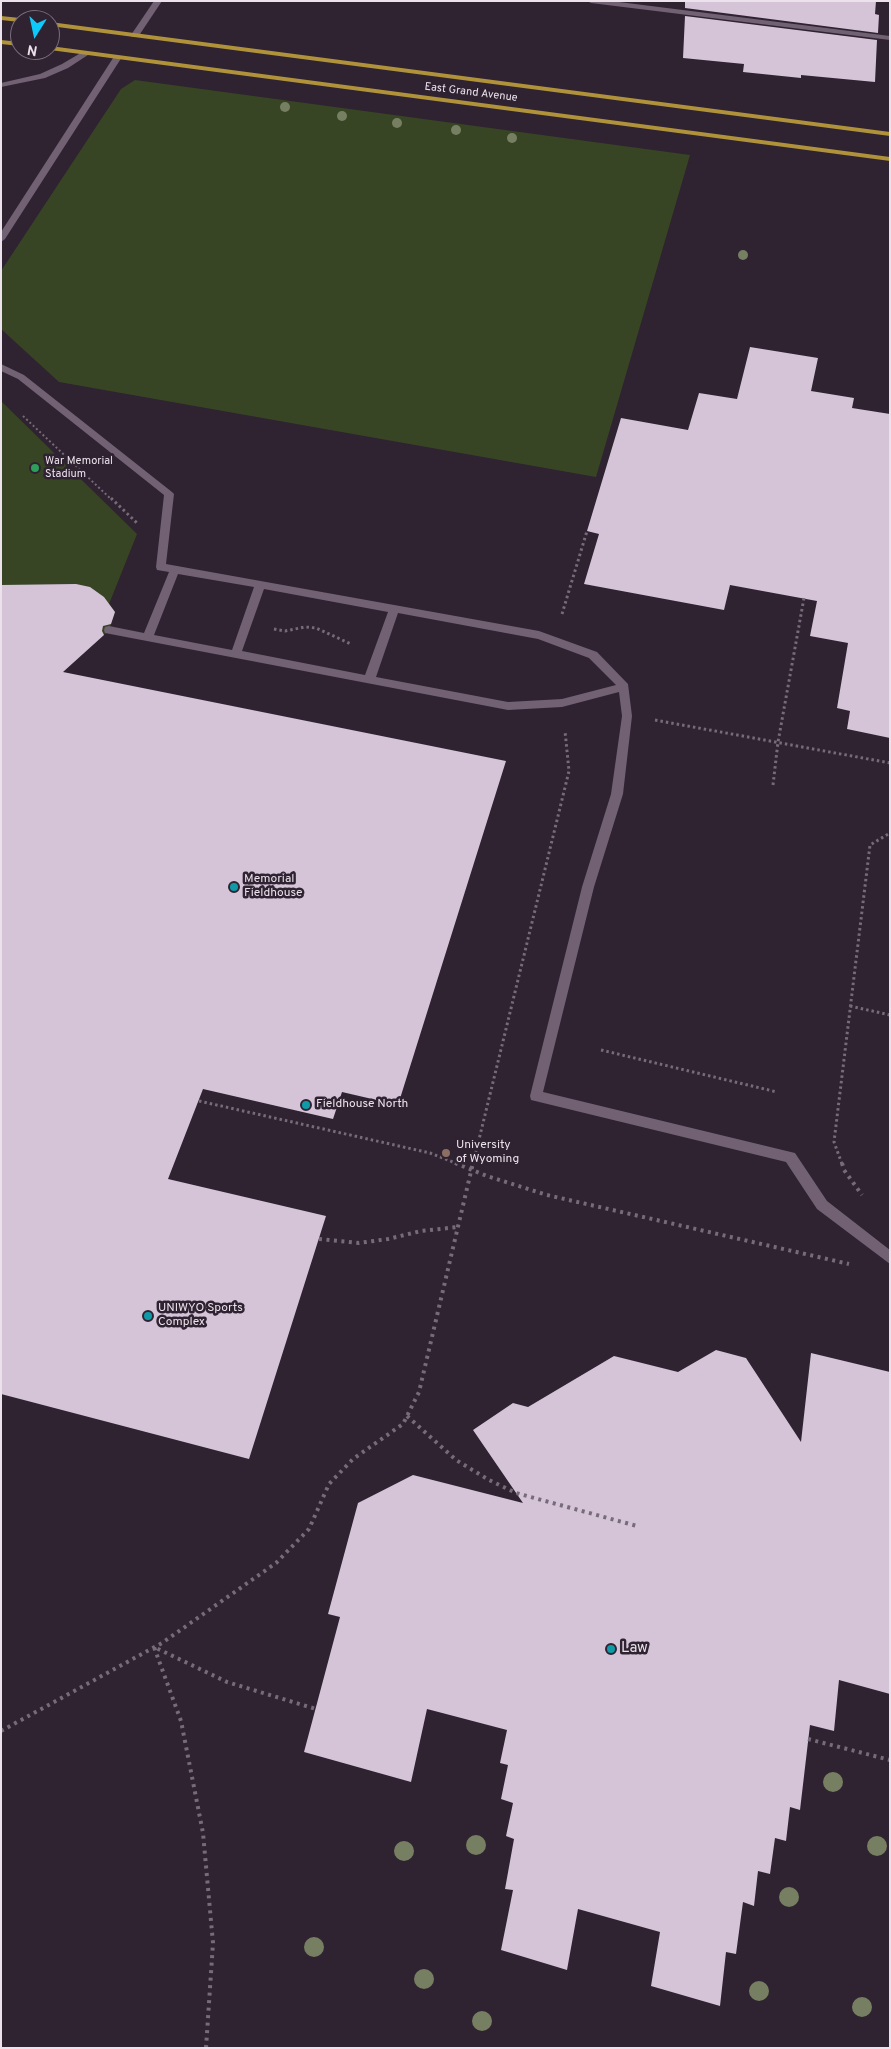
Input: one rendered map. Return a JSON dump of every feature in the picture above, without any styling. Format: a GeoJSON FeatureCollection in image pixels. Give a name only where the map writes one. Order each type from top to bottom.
{"type":"FeatureCollection","features":[{"type":"Feature","properties":{"kind":"main road","name":"East Grand Avenue"},"geometry":{"type":"LineString","coordinates":[[60,25],[890,134]]}},
{"type":"Feature","properties":{"kind":"main road","name":"East Grand Avenue"},"geometry":{"type":"LineString","coordinates":[[60,50],[890,159]]}},
{"type":"Feature","properties":{"kind":"street"},"geometry":{"type":"LineString","coordinates":[[135,35],[158,1]]}},
{"type":"Feature","properties":{"kind":"street"},"geometry":{"type":"LineString","coordinates":[[591,1],[890,38]]}},
{"type":"Feature","properties":{"kind":"street"},"geometry":{"type":"LineString","coordinates":[[1,85],[42,76],[87,54]]}},
{"type":"Feature","properties":{"kind":"street"},"geometry":{"type":"LineString","coordinates":[[1,239],[118,58]]}},
{"type":"Feature","properties":{"kind":"street"},"geometry":{"type":"LineString","coordinates":[[1,367],[21,377],[169,494],[161,567],[540,635],[593,655],[624,687],[627,716],[617,794],[588,887],[536,1096],[790,1157],[822,1205],[890,1258]]}},
{"type":"Feature","properties":{"kind":"street"},"geometry":{"type":"LineString","coordinates":[[147,638],[175,569]]}},
{"type":"Feature","properties":{"kind":"street"},"geometry":{"type":"LineString","coordinates":[[236,654],[260,585]]}},
{"type":"Feature","properties":{"kind":"street"},"geometry":{"type":"LineString","coordinates":[[369,680],[394,609]]}},
{"type":"Feature","properties":{"kind":"street"},"geometry":{"type":"LineString","coordinates":[[109,630],[508,706],[562,703],[624,687]]}},
{"type":"Feature","properties":{"kind":"path"},"geometry":{"type":"LineString","coordinates":[[21,414],[163,548]]}},
{"type":"Feature","properties":{"kind":"path"},"geometry":{"type":"LineString","coordinates":[[774,785],[778,742],[804,598]]}},
{"type":"Feature","properties":{"kind":"path"},"geometry":{"type":"LineString","coordinates":[[246,624],[285,631],[305,627],[316,628],[348,643],[380,648]]}},
{"type":"Feature","properties":{"kind":"path"},"geometry":{"type":"LineString","coordinates":[[1,1731],[154,1647],[276,1563],[309,1528],[329,1484],[353,1459],[403,1424],[419,1392],[568,771],[562,703]]}},
{"type":"Feature","properties":{"kind":"path"},"geometry":{"type":"LineString","coordinates":[[627,716],[890,763]]}},
{"type":"Feature","properties":{"kind":"path"},"geometry":{"type":"LineString","coordinates":[[867,1199],[859,1193],[844,1170],[834,1142],[870,845],[890,833]]}},
{"type":"Feature","properties":{"kind":"path"},"geometry":{"type":"LineString","coordinates":[[850,1006],[890,1014]]}},
{"type":"Feature","properties":{"kind":"path"},"geometry":{"type":"LineString","coordinates":[[601,1050],[777,1092]]}},
{"type":"Feature","properties":{"kind":"path"},"geometry":{"type":"LineString","coordinates":[[198,1101],[430,1153],[471,1170],[547,1195],[850,1264]]}},
{"type":"Feature","properties":{"kind":"path"},"geometry":{"type":"LineString","coordinates":[[319,1238],[359,1243],[388,1240],[422,1231],[458,1227]]}},
{"type":"Feature","properties":{"kind":"path"},"geometry":{"type":"LineString","coordinates":[[407,1416],[456,1460],[489,1480],[516,1493],[637,1526]]}},
{"type":"Feature","properties":{"kind":"path"},"geometry":{"type":"LineString","coordinates":[[154,1647],[227,1682],[316,1709]]}},
{"type":"Feature","properties":{"kind":"path"},"geometry":{"type":"LineString","coordinates":[[154,1647],[181,1721],[203,1833],[213,1942],[206,2048]]}},
{"type":"Feature","properties":{"kind":"path"},"geometry":{"type":"LineString","coordinates":[[808,1740],[890,1760]]}},
{"type":"Feature","properties":{"kind":"green space"},"geometry":{"type":"Polygon","coordinates":[[[135,80],[690,155],[596,477],[59,382],[1,329],[1,271],[121,89],[135,80]]]}},
{"type":"Feature","properties":{"kind":"green space","name":"War Memorial Stadium"},"geometry":{"type":"Polygon","coordinates":[[[1,401],[137,534],[109,604],[115,612],[109,630],[96,642],[1,657],[1,401]]]}},
{"type":"Feature","properties":{"kind":"building"},"geometry":{"type":"Polygon","coordinates":[[[685,1],[876,1],[875,14],[879,15],[878,33],[685,8],[685,1]]]}},
{"type":"Feature","properties":{"kind":"building"},"geometry":{"type":"Polygon","coordinates":[[[685,16],[877,40],[875,82],[801,75],[801,78],[743,72],[744,64],[683,58],[685,16]]]}},
{"type":"Feature","properties":{"kind":"building"},"geometry":{"type":"Polygon","coordinates":[[[750,347],[818,358],[811,391],[854,398],[852,408],[890,414],[890,738],[847,729],[850,711],[837,708],[848,643],[810,636],[817,601],[730,585],[724,610],[584,584],[599,534],[587,531],[621,418],[688,430],[699,393],[737,399],[750,347]]]}},
{"type":"Feature","properties":{"kind":"building"},"geometry":{"type":"Polygon","coordinates":[[[76,584],[90,587],[104,597],[115,612],[111,624],[103,626],[102,631],[104,635],[63,672],[506,761],[398,1105],[342,1092],[333,1119],[203,1089],[168,1179],[326,1216],[249,1459],[1,1394],[1,585],[76,584]]]}},
{"type":"Feature","properties":{"kind":"building","name":"Law"},"geometry":{"type":"Polygon","coordinates":[[[716,1350],[746,1358],[801,1442],[811,1353],[890,1372],[890,1694],[839,1680],[834,1731],[810,1725],[800,1810],[790,1807],[786,1841],[775,1838],[770,1874],[758,1871],[754,1906],[743,1902],[736,1954],[726,1952],[720,2006],[651,1986],[660,1932],[578,1909],[567,1970],[501,1950],[513,1890],[505,1889],[514,1839],[506,1836],[513,1803],[501,1799],[508,1765],[500,1763],[507,1730],[427,1709],[411,1782],[304,1752],[340,1617],[328,1614],[358,1503],[413,1475],[523,1503],[473,1430],[513,1403],[528,1407],[614,1356],[678,1372],[716,1350]]]}},
{"type":"Feature","properties":{"kind":"place","name":"War Memorial Stadium"},"geometry":{"type":"Point","coordinates":[35,468]}},
{"type":"Feature","properties":{"kind":"place","name":"Memorial Fieldhouse"},"geometry":{"type":"Point","coordinates":[234,887]}},
{"type":"Feature","properties":{"kind":"place","name":"Fieldhouse North"},"geometry":{"type":"Point","coordinates":[306,1105]}},
{"type":"Feature","properties":{"kind":"place","name":"University of Wyoming"},"geometry":{"type":"Point","coordinates":[446,1153]}},
{"type":"Feature","properties":{"kind":"place","name":"UNIWYO Sports Complex"},"geometry":{"type":"Point","coordinates":[148,1316]}},
{"type":"Feature","properties":{"kind":"place","name":"Law"},"geometry":{"type":"Point","coordinates":[611,1649]}}]}
